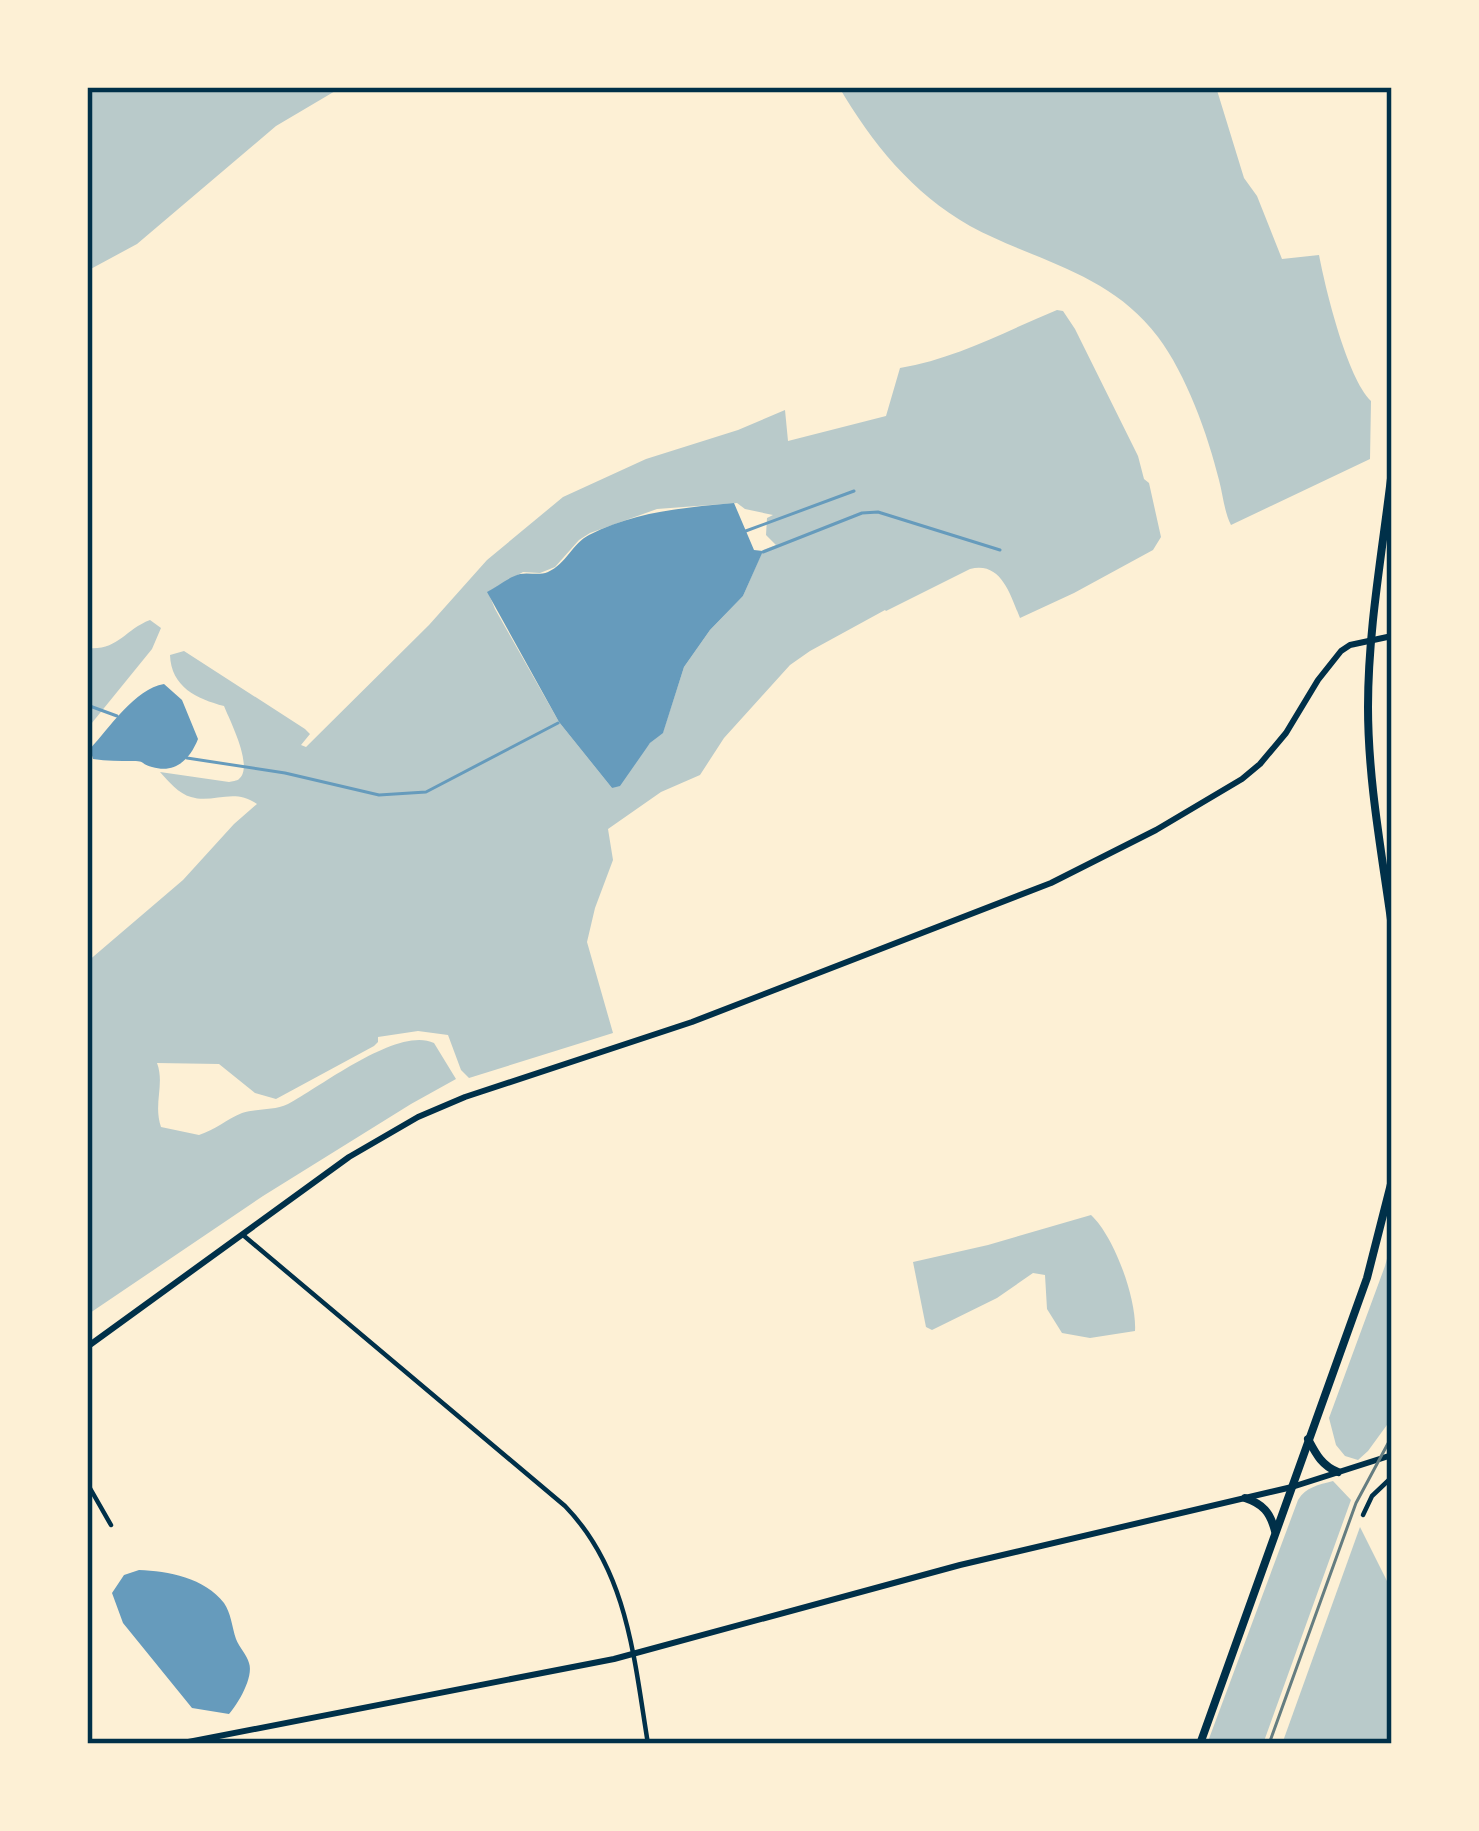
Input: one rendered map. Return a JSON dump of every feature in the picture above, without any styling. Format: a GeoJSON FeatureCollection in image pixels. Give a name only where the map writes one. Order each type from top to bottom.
{"type":"FeatureCollection","features":[{"type":"Feature","properties":{"kind":"main road"},"geometry":{"type":"LineString","coordinates":[[1392,470],[1368,708],[1392,927]]}},
{"type":"Feature","properties":{"kind":"main road"},"geometry":{"type":"LineString","coordinates":[[1200,1744],[1367,1278],[1392,1180]]}},
{"type":"Feature","properties":{"kind":"main road"},"geometry":{"type":"LineString","coordinates":[[1308,1439],[1316,1456],[1338,1472]]}},
{"type":"Feature","properties":{"kind":"main road"},"geometry":{"type":"LineString","coordinates":[[1245,1498],[1266,1509],[1276,1533]]}},
{"type":"Feature","properties":{"kind":"street"},"geometry":{"type":"LineString","coordinates":[[87,1347],[350,1157],[434,1109],[692,1022],[1051,884],[1156,830],[1260,764],[1286,734],[1334,657],[1350,646],[1392,636]]}},
{"type":"Feature","properties":{"kind":"street"},"geometry":{"type":"LineString","coordinates":[[243,1234],[579,1521],[605,1560],[619,1594],[649,1744]]}},
{"type":"Feature","properties":{"kind":"street"},"geometry":{"type":"LineString","coordinates":[[178,1744],[633,1654],[960,1564],[1292,1487],[1392,1455]]}},
{"type":"Feature","properties":{"kind":"street"},"geometry":{"type":"LineString","coordinates":[[1363,1515],[1372,1496],[1392,1477]]}},
{"type":"Feature","properties":{"kind":"street"},"geometry":{"type":"LineString","coordinates":[[87,1483],[111,1525]]}},
{"type":"Feature","properties":{"kind":"shaded area"},"geometry":{"type":"Polygon","coordinates":[[[87,87],[342,87],[276,126],[137,244],[87,271],[87,87]]]}},
{"type":"Feature","properties":{"kind":"shaded area"},"geometry":{"type":"Polygon","coordinates":[[[839,87],[1216,87],[1244,178],[1257,196],[1282,259],[1319,255],[1346,354],[1371,401],[1370,459],[1231,525],[1209,444],[1187,387],[1158,337],[1139,315],[1095,283],[949,213],[880,147],[839,87]]]}},
{"type":"Feature","properties":{"kind":"shaded area"},"geometry":{"type":"Polygon","coordinates":[[[1063,311],[1075,329],[1149,483],[1161,537],[1153,550],[1020,618],[997,575],[970,569],[885,610],[790,665],[724,738],[700,775],[661,792],[608,829],[613,860],[587,942],[613,1033],[469,1078],[461,1070],[448,1035],[418,1031],[378,1037],[374,1046],[276,1099],[255,1093],[219,1064],[157,1063],[161,1127],[199,1135],[242,1113],[288,1104],[360,1060],[401,1043],[434,1043],[456,1079],[263,1196],[87,1315],[87,962],[183,880],[257,804],[232,796],[191,797],[160,772],[229,782],[239,779],[244,765],[224,706],[187,690],[175,675],[170,655],[184,651],[305,729],[310,734],[301,745],[306,747],[487,560],[563,497],[646,459],[785,410],[788,441],[886,416],[900,368],[960,351],[1063,311]],[[737,503],[657,509],[590,533],[555,567],[540,573],[523,572],[488,592],[559,722],[612,788],[663,732],[684,667],[710,630],[743,596],[763,550],[776,545],[766,535],[767,518],[773,515],[737,503]]]}},
{"type":"Feature","properties":{"kind":"shaded area"},"geometry":{"type":"Polygon","coordinates":[[[150,620],[161,628],[152,649],[87,729],[87,648],[114,643],[150,620]]]}},
{"type":"Feature","properties":{"kind":"shaded area"},"geometry":{"type":"Polygon","coordinates":[[[1091,1215],[1108,1237],[1122,1269],[1135,1331],[1090,1338],[1062,1333],[1047,1309],[1045,1275],[1033,1273],[997,1298],[932,1330],[926,1327],[913,1262],[1091,1215]]]}},
{"type":"Feature","properties":{"kind":"shaded area"},"geometry":{"type":"Polygon","coordinates":[[[1392,1240],[1392,1418],[1358,1460],[1345,1456],[1336,1445],[1329,1418],[1392,1240]]]}},
{"type":"Feature","properties":{"kind":"shaded area"},"geometry":{"type":"Polygon","coordinates":[[[1333,1481],[1351,1500],[1263,1744],[1207,1744],[1298,1500],[1309,1489],[1333,1481]]]}},
{"type":"Feature","properties":{"kind":"shaded area"},"geometry":{"type":"Polygon","coordinates":[[[1360,1527],[1392,1591],[1392,1744],[1282,1744],[1360,1527]]]}},
{"type":"Feature","properties":{"kind":"water"},"geometry":{"type":"Polygon","coordinates":[[[734,503],[754,550],[763,551],[743,596],[710,630],[684,667],[663,733],[650,743],[620,786],[612,788],[559,722],[487,592],[520,574],[548,572],[583,539],[607,527],[660,512],[734,503]]]}},
{"type":"Feature","properties":{"kind":"water"},"geometry":{"type":"Polygon","coordinates":[[[164,684],[182,700],[198,739],[191,753],[175,766],[161,769],[140,762],[93,759],[90,749],[123,710],[143,693],[164,684]]]}},
{"type":"Feature","properties":{"kind":"water"},"geometry":{"type":"Polygon","coordinates":[[[139,1570],[185,1578],[207,1587],[224,1603],[250,1669],[229,1714],[192,1708],[123,1623],[112,1593],[124,1575],[139,1570]]]}},
{"type":"Feature","properties":{"kind":"waterway"},"geometry":{"type":"LineString","coordinates":[[743,532],[854,491]]}},
{"type":"Feature","properties":{"kind":"waterway"},"geometry":{"type":"LineString","coordinates":[[763,552],[862,513],[878,512],[1000,550]]}},
{"type":"Feature","properties":{"kind":"waterway"},"geometry":{"type":"LineString","coordinates":[[87,705],[117,716]]}},
{"type":"Feature","properties":{"kind":"waterway"},"geometry":{"type":"LineString","coordinates":[[187,758],[285,773],[379,795],[426,792],[558,723]]}},
{"type":"Feature","properties":{"kind":"railway"},"geometry":{"type":"LineString","coordinates":[[1269,1744],[1356,1503],[1392,1436]]}}]}
